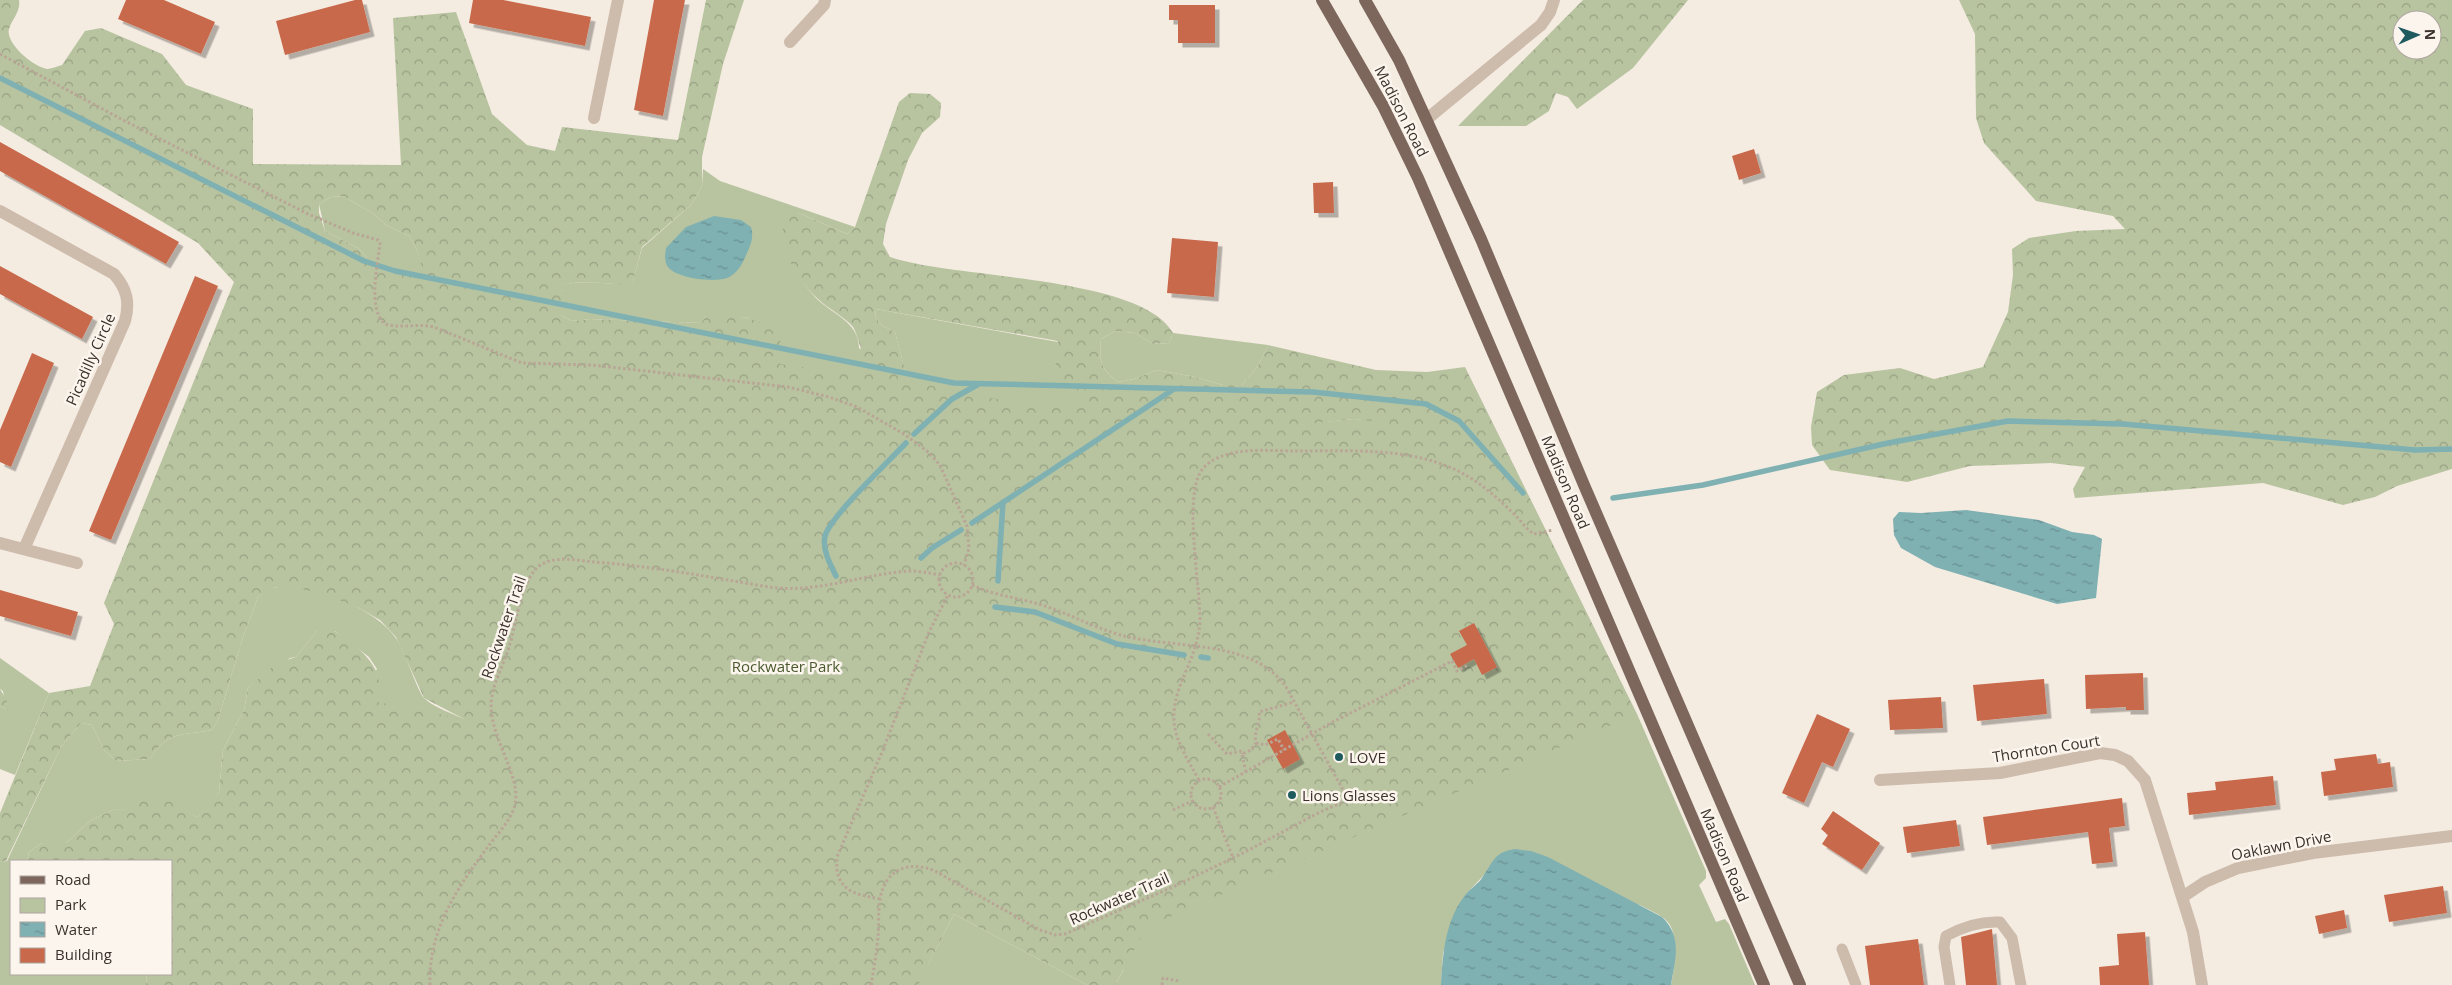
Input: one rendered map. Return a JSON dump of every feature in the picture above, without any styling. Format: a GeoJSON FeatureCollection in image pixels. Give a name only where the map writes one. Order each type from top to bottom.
{"type":"FeatureCollection","features":[{"type":"Feature","properties":{"kind":"main road","name":"Madison Road"},"geometry":{"type":"LineString","coordinates":[[1322,0],[1383,106],[1418,178],[1764,985]]}},
{"type":"Feature","properties":{"kind":"main road","name":"Madison Road"},"geometry":{"type":"LineString","coordinates":[[1365,0],[1399,60],[1481,239],[1584,485],[1800,985]]}},
{"type":"Feature","properties":{"kind":"street"},"geometry":{"type":"LineString","coordinates":[[594,118],[618,0]]}},
{"type":"Feature","properties":{"kind":"street"},"geometry":{"type":"LineString","coordinates":[[790,42],[824,5],[825,0]]}},
{"type":"Feature","properties":{"kind":"street"},"geometry":{"type":"LineString","coordinates":[[1427,119],[1541,25],[1550,12],[1554,0]]}},
{"type":"Feature","properties":{"kind":"street","name":"Picadilly Circle"},"geometry":{"type":"LineString","coordinates":[[0,211],[114,274],[123,284],[128,296],[128,309],[125,321],[24,549]]}},
{"type":"Feature","properties":{"kind":"street"},"geometry":{"type":"LineString","coordinates":[[0,543],[77,564]]}},
{"type":"Feature","properties":{"kind":"street","name":"Thornton Court"},"geometry":{"type":"LineString","coordinates":[[1880,780],[2000,772],[2092,754],[2115,755],[2128,761],[2139,770],[2145,780],[2184,896]]}},
{"type":"Feature","properties":{"kind":"street","name":"Oaklawn Drive"},"geometry":{"type":"LineString","coordinates":[[2184,896],[2205,882],[2238,868],[2313,853],[2452,836]]}},
{"type":"Feature","properties":{"kind":"street"},"geometry":{"type":"LineString","coordinates":[[2184,896],[2193,932],[2202,985]]}},
{"type":"Feature","properties":{"kind":"lane"},"geometry":{"type":"LineString","coordinates":[[1950,985],[1944,947],[1946,936],[1964,926],[1986,921],[2000,922],[2012,938],[2021,985]]}},
{"type":"Feature","properties":{"kind":"lane"},"geometry":{"type":"LineString","coordinates":[[1842,950],[1856,985]]}},
{"type":"Feature","properties":{"kind":"path"},"geometry":{"type":"LineString","coordinates":[[0,54],[125,121],[306,213],[353,233],[378,240],[376,309],[384,324],[401,327],[434,327],[522,363],[592,365],[788,388],[829,397],[857,407],[904,434],[927,451],[940,465],[967,526],[969,548],[964,565]]}},
{"type":"Feature","properties":{"kind":"path"},"geometry":{"type":"LineString","coordinates":[[1199,780],[1178,742],[1173,717],[1174,700],[1197,647],[1200,612],[1194,494],[1197,480],[1203,468],[1224,455],[1263,450],[1342,451],[1416,457],[1442,464],[1467,476],[1494,495],[1534,534],[1553,530]]}},
{"type":"Feature","properties":{"kind":"path","name":"Rockwater Trail"},"geometry":{"type":"LineString","coordinates":[[430,985],[431,959],[437,933],[446,912],[460,885],[508,820],[514,806],[514,782],[494,728],[491,697],[509,648],[526,585],[530,576],[542,564],[565,560],[626,564],[684,571],[793,589],[904,572],[940,575]]}},
{"type":"Feature","properties":{"kind":"path"},"geometry":{"type":"LineString","coordinates":[[951,564],[964,565],[972,575],[972,585],[965,594],[960,596],[948,595],[941,586],[940,575],[951,564]]}},
{"type":"Feature","properties":{"kind":"path"},"geometry":{"type":"LineString","coordinates":[[972,585],[990,593],[1046,606],[1121,635],[1239,655],[1257,662],[1280,678],[1348,800]]}},
{"type":"Feature","properties":{"kind":"path"},"geometry":{"type":"LineString","coordinates":[[880,899],[852,893],[848,890],[838,872],[837,857],[882,752],[929,632],[948,595]]}},
{"type":"Feature","properties":{"kind":"path"},"geometry":{"type":"LineString","coordinates":[[1219,787],[1312,734],[1452,662],[1457,671],[1468,665]]}},
{"type":"Feature","properties":{"kind":"path"},"geometry":{"type":"LineString","coordinates":[[1242,754],[1251,750],[1256,743],[1255,732],[1260,720],[1258,712],[1294,702]]}},
{"type":"Feature","properties":{"kind":"path"},"geometry":{"type":"LineString","coordinates":[[1208,734],[1227,754],[1242,751],[1246,772]]}},
{"type":"Feature","properties":{"kind":"path"},"geometry":{"type":"LineString","coordinates":[[1256,743],[1265,745],[1278,739],[1284,750]]}},
{"type":"Feature","properties":{"kind":"path"},"geometry":{"type":"LineString","coordinates":[[1209,779],[1219,787],[1220,799],[1213,807],[1204,809],[1192,800],[1192,787],[1199,780],[1209,779]]}},
{"type":"Feature","properties":{"kind":"path","name":"Rockwater Trail"},"geometry":{"type":"LineString","coordinates":[[871,985],[877,945],[880,899],[886,882],[903,867],[920,866],[935,871],[1040,930],[1062,935],[1098,921],[1233,858],[1320,812],[1367,792]]}},
{"type":"Feature","properties":{"kind":"path"},"geometry":{"type":"LineString","coordinates":[[1173,810],[1192,800]]}},
{"type":"Feature","properties":{"kind":"path"},"geometry":{"type":"LineString","coordinates":[[1213,807],[1233,858]]}},
{"type":"Feature","properties":{"kind":"path"},"geometry":{"type":"LineString","coordinates":[[1162,985],[1163,978],[1179,981]]}},
{"type":"Feature","properties":{"kind":"green space","name":"Rockwater Park"},"geometry":{"type":"Polygon","coordinates":[[[0,0],[19,0],[19,8],[9,29],[9,35],[11,41],[21,54],[41,67],[49,69],[62,65],[85,31],[101,28],[162,54],[186,85],[253,109],[253,164],[401,165],[393,18],[456,12],[492,114],[527,145],[555,151],[562,127],[678,140],[706,0],[744,0],[723,64],[702,157],[702,186],[692,204],[642,247],[632,285],[589,282],[564,285],[561,292],[561,315],[571,321],[590,319],[701,323],[706,316],[745,318],[763,324],[778,337],[785,359],[779,364],[868,375],[855,330],[845,319],[811,293],[800,279],[784,247],[782,239],[783,230],[788,217],[799,213],[847,234],[855,227],[899,102],[910,93],[930,94],[941,103],[940,117],[922,133],[908,160],[886,224],[883,244],[890,257],[919,264],[1086,289],[1124,300],[1154,314],[1173,333],[1169,343],[1153,344],[1135,333],[1115,331],[1101,339],[1100,353],[1102,364],[1107,372],[1118,382],[1134,379],[1157,370],[1195,377],[1223,385],[1242,385],[1258,366],[1268,345],[1376,370],[1427,372],[1465,367],[1637,714],[1147,927],[1115,985],[1087,985],[954,914],[918,985],[146,985],[147,975],[172,975],[172,860],[27,860],[29,852],[42,843],[66,843],[91,820],[113,810],[128,809],[140,797],[160,795],[197,817],[209,810],[219,792],[223,750],[244,710],[248,688],[277,663],[296,657],[317,631],[330,630],[336,632],[355,645],[373,665],[378,675],[379,685],[374,693],[362,699],[464,719],[424,698],[396,637],[380,620],[359,608],[323,594],[293,587],[276,587],[258,597],[242,640],[218,720],[212,730],[184,734],[169,739],[156,750],[150,759],[116,761],[104,750],[92,725],[81,723],[61,747],[6,861],[0,862],[0,813],[49,693],[90,686],[114,624],[104,603],[234,282],[198,243],[0,125],[0,0]],[[343,196],[331,197],[319,204],[319,213],[325,231],[358,248],[367,257],[367,265],[426,279],[416,248],[409,236],[386,225],[374,214],[343,196]],[[876,309],[875,317],[883,326],[895,332],[908,381],[1022,404],[1084,408],[1059,374],[1055,361],[1058,341],[876,309]],[[1353,419],[1301,425],[1330,427],[1391,423],[1353,419]]]}},
{"type":"Feature","properties":{"kind":"green space"},"geometry":{"type":"Polygon","coordinates":[[[1583,0],[1688,0],[1633,68],[1577,109],[1568,97],[1556,93],[1549,111],[1526,126],[1458,126],[1583,0]]]}},
{"type":"Feature","properties":{"kind":"green space"},"geometry":{"type":"Polygon","coordinates":[[[1959,0],[2452,0],[2452,469],[2397,486],[2375,497],[2343,505],[2263,483],[2075,498],[2073,489],[2085,467],[2051,463],[1970,466],[1907,482],[1830,470],[1812,445],[1811,427],[1817,392],[1844,375],[1900,368],[1934,379],[1983,367],[2008,312],[2013,275],[2012,249],[2029,238],[2076,231],[2125,229],[2113,216],[2036,201],[1984,143],[1976,118],[1975,34],[1959,0]]]}},
{"type":"Feature","properties":{"kind":"green space","name":"Rockwater Park"},"geometry":{"type":"Polygon","coordinates":[[[703,169],[720,181],[855,227],[847,234],[799,213],[787,252],[811,293],[822,304],[844,319],[855,331],[859,348],[909,386],[895,332],[883,326],[875,317],[876,309],[1058,342],[1055,361],[1061,377],[1295,425],[1353,419],[1388,421],[1418,428],[1637,714],[1706,871],[1706,878],[1699,885],[1716,922],[1725,919],[1729,924],[1755,985],[1671,985],[1675,955],[1673,931],[1668,922],[1656,914],[1640,905],[1484,875],[1467,893],[1443,953],[1441,985],[1115,985],[1124,969],[950,901],[928,965],[954,914],[1087,985],[176,985],[377,669],[369,657],[335,631],[317,631],[296,657],[290,658],[248,688],[244,710],[223,750],[219,792],[210,810],[197,817],[180,808],[113,810],[91,820],[66,843],[42,843],[29,852],[27,860],[10,860],[10,975],[147,975],[146,985],[0,985],[0,862],[7,861],[61,747],[81,723],[92,725],[104,750],[116,761],[150,759],[156,750],[169,739],[184,734],[212,730],[218,720],[242,640],[258,597],[273,588],[292,587],[308,589],[342,600],[373,617],[386,627],[399,643],[418,688],[425,699],[439,708],[466,720],[258,421],[367,257],[358,248],[325,231],[319,204],[331,197],[343,196],[374,214],[386,225],[409,236],[416,248],[435,301],[512,348],[750,318],[706,316],[701,323],[590,319],[571,321],[561,315],[561,292],[563,285],[588,282],[632,284],[642,248],[692,204],[702,186],[703,169]]]}},
{"type":"Feature","properties":{"kind":"green space"},"geometry":{"type":"Polygon","coordinates":[[[1115,331],[1135,333],[1153,344],[1169,343],[1173,333],[1268,345],[1258,366],[1242,385],[1223,385],[1195,377],[1157,370],[1134,379],[1118,382],[1104,368],[1100,353],[1101,339],[1115,331]]]}},
{"type":"Feature","properties":{"kind":"green space"},"geometry":{"type":"Polygon","coordinates":[[[0,658],[49,693],[15,775],[0,769],[0,706],[6,709],[3,691],[0,689],[0,658]]]}},
{"type":"Feature","properties":{"kind":"green space"},"geometry":{"type":"Polygon","coordinates":[[[0,689],[7,701],[6,709],[0,706],[0,689]]]}},
{"type":"Feature","properties":{"kind":"water"},"geometry":{"type":"Polygon","coordinates":[[[714,216],[741,220],[751,227],[751,243],[744,260],[734,274],[718,280],[699,279],[680,275],[668,267],[665,256],[666,248],[686,227],[714,216]]]}},
{"type":"Feature","properties":{"kind":"water"},"geometry":{"type":"Polygon","coordinates":[[[1966,510],[2039,520],[2072,532],[2094,535],[2102,539],[2096,598],[2057,604],[1935,567],[1901,548],[1894,535],[1893,519],[1899,512],[1921,513],[1966,510]]]}},
{"type":"Feature","properties":{"kind":"water"},"geometry":{"type":"Polygon","coordinates":[[[1515,849],[1531,851],[1548,857],[1662,917],[1673,932],[1675,940],[1676,949],[1671,985],[1441,985],[1446,937],[1459,904],[1498,855],[1515,849]]]}},
{"type":"Feature","properties":{"kind":"building"},"geometry":{"type":"Polygon","coordinates":[[[126,0],[164,0],[215,22],[201,54],[118,19],[126,0]]]}},
{"type":"Feature","properties":{"kind":"building"},"geometry":{"type":"Polygon","coordinates":[[[355,0],[362,0],[370,32],[285,55],[276,21],[355,0]]]}},
{"type":"Feature","properties":{"kind":"building"},"geometry":{"type":"Polygon","coordinates":[[[473,0],[503,0],[591,17],[585,46],[469,23],[473,0]]]}},
{"type":"Feature","properties":{"kind":"building"},"geometry":{"type":"Polygon","coordinates":[[[654,0],[685,0],[663,116],[634,110],[654,0]]]}},
{"type":"Feature","properties":{"kind":"building"},"geometry":{"type":"Polygon","coordinates":[[[1169,5],[1215,5],[1215,43],[1178,43],[1178,20],[1169,20],[1169,5]]]}},
{"type":"Feature","properties":{"kind":"building"},"geometry":{"type":"Polygon","coordinates":[[[0,142],[179,242],[166,264],[0,171],[0,142]]]}},
{"type":"Feature","properties":{"kind":"building"},"geometry":{"type":"Polygon","coordinates":[[[1754,149],[1761,173],[1739,180],[1732,156],[1754,149]]]}},
{"type":"Feature","properties":{"kind":"building"},"geometry":{"type":"Polygon","coordinates":[[[1333,182],[1334,213],[1314,213],[1313,183],[1333,182]]]}},
{"type":"Feature","properties":{"kind":"building"},"geometry":{"type":"Polygon","coordinates":[[[1172,238],[1218,242],[1214,297],[1167,293],[1172,238]]]}},
{"type":"Feature","properties":{"kind":"building"},"geometry":{"type":"Polygon","coordinates":[[[0,266],[93,317],[82,339],[0,294],[0,266]]]}},
{"type":"Feature","properties":{"kind":"building"},"geometry":{"type":"Polygon","coordinates":[[[195,276],[218,286],[111,540],[89,531],[195,276]]]}},
{"type":"Feature","properties":{"kind":"building"},"geometry":{"type":"Polygon","coordinates":[[[32,353],[54,363],[11,467],[0,462],[0,430],[32,353]]]}},
{"type":"Feature","properties":{"kind":"building"},"geometry":{"type":"Polygon","coordinates":[[[0,590],[78,612],[71,636],[0,616],[0,590]]]}},
{"type":"Feature","properties":{"kind":"building"},"geometry":{"type":"Polygon","coordinates":[[[1474,623],[1497,667],[1482,675],[1474,659],[1458,668],[1450,654],[1467,645],[1459,631],[1474,623]]]}},
{"type":"Feature","properties":{"kind":"building"},"geometry":{"type":"Polygon","coordinates":[[[2143,673],[2144,710],[2126,710],[2126,707],[2086,709],[2085,675],[2143,673]]]}},
{"type":"Feature","properties":{"kind":"building"},"geometry":{"type":"Polygon","coordinates":[[[2044,679],[2047,714],[1977,721],[1973,685],[2044,679]]]}},
{"type":"Feature","properties":{"kind":"building"},"geometry":{"type":"Polygon","coordinates":[[[1941,697],[1943,728],[1890,730],[1888,700],[1941,697]]]}},
{"type":"Feature","properties":{"kind":"building"},"geometry":{"type":"Polygon","coordinates":[[[1817,714],[1850,729],[1833,767],[1822,762],[1804,803],[1782,793],[1817,714]]]}},
{"type":"Feature","properties":{"kind":"building"},"geometry":{"type":"Polygon","coordinates":[[[1285,730],[1300,759],[1283,769],[1267,740],[1285,730]]]}},
{"type":"Feature","properties":{"kind":"building"},"geometry":{"type":"Polygon","coordinates":[[[2376,754],[2378,764],[2390,762],[2393,787],[2324,796],[2321,772],[2336,770],[2334,759],[2376,754]]]}},
{"type":"Feature","properties":{"kind":"building"},"geometry":{"type":"Polygon","coordinates":[[[2273,776],[2276,805],[2189,815],[2187,793],[2216,790],[2215,782],[2273,776]]]}},
{"type":"Feature","properties":{"kind":"building"},"geometry":{"type":"Polygon","coordinates":[[[2122,798],[2125,826],[2109,828],[2113,862],[2092,864],[2088,832],[1987,845],[1983,817],[2122,798]]]}},
{"type":"Feature","properties":{"kind":"building"},"geometry":{"type":"Polygon","coordinates":[[[1833,811],[1880,843],[1862,870],[1822,844],[1828,835],[1821,829],[1833,811]]]}},
{"type":"Feature","properties":{"kind":"building"},"geometry":{"type":"Polygon","coordinates":[[[1956,820],[1960,846],[1907,853],[1903,827],[1956,820]]]}},
{"type":"Feature","properties":{"kind":"building"},"geometry":{"type":"Polygon","coordinates":[[[2443,886],[2447,913],[2389,922],[2384,895],[2443,886]]]}},
{"type":"Feature","properties":{"kind":"building"},"geometry":{"type":"Polygon","coordinates":[[[2344,910],[2347,928],[2319,934],[2315,916],[2344,910]]]}},
{"type":"Feature","properties":{"kind":"building"},"geometry":{"type":"Polygon","coordinates":[[[1992,929],[1997,985],[1966,985],[1961,937],[1992,929]]]}},
{"type":"Feature","properties":{"kind":"building"},"geometry":{"type":"Polygon","coordinates":[[[2145,932],[2149,985],[2100,985],[2099,967],[2119,965],[2117,934],[2145,932]]]}},
{"type":"Feature","properties":{"kind":"building"},"geometry":{"type":"Polygon","coordinates":[[[1918,939],[1924,985],[1870,985],[1865,946],[1918,939]]]}},
{"type":"Feature","properties":{"kind":"waterway"},"geometry":{"type":"LineString","coordinates":[[0,78],[364,261],[395,271],[954,383],[1313,392],[1426,404],[1459,421],[1523,493]]}},
{"type":"Feature","properties":{"kind":"waterway"},"geometry":{"type":"LineString","coordinates":[[914,434],[952,399],[977,385]]}},
{"type":"Feature","properties":{"kind":"waterway"},"geometry":{"type":"LineString","coordinates":[[972,523],[1174,389]]}},
{"type":"Feature","properties":{"kind":"waterway"},"geometry":{"type":"LineString","coordinates":[[1613,498],[1703,485],[1888,443],[2008,421],[2123,424],[2415,450],[2452,449]]}},
{"type":"Feature","properties":{"kind":"waterway"},"geometry":{"type":"LineString","coordinates":[[836,576],[827,556],[824,541],[829,527],[906,443]]}},
{"type":"Feature","properties":{"kind":"waterway"},"geometry":{"type":"LineString","coordinates":[[998,581],[1003,502]]}},
{"type":"Feature","properties":{"kind":"waterway"},"geometry":{"type":"LineString","coordinates":[[921,558],[932,548],[961,530]]}},
{"type":"Feature","properties":{"kind":"waterway"},"geometry":{"type":"LineString","coordinates":[[995,607],[1035,612],[1117,644],[1184,655]]}},
{"type":"Feature","properties":{"kind":"waterway"},"geometry":{"type":"LineString","coordinates":[[1201,657],[1208,658]]}},
{"type":"Feature","properties":{"kind":"place","name":"LOVE"},"geometry":{"type":"Point","coordinates":[1339,757]}},
{"type":"Feature","properties":{"kind":"place","name":"Lions Glasses"},"geometry":{"type":"Point","coordinates":[1292,795]}}]}
